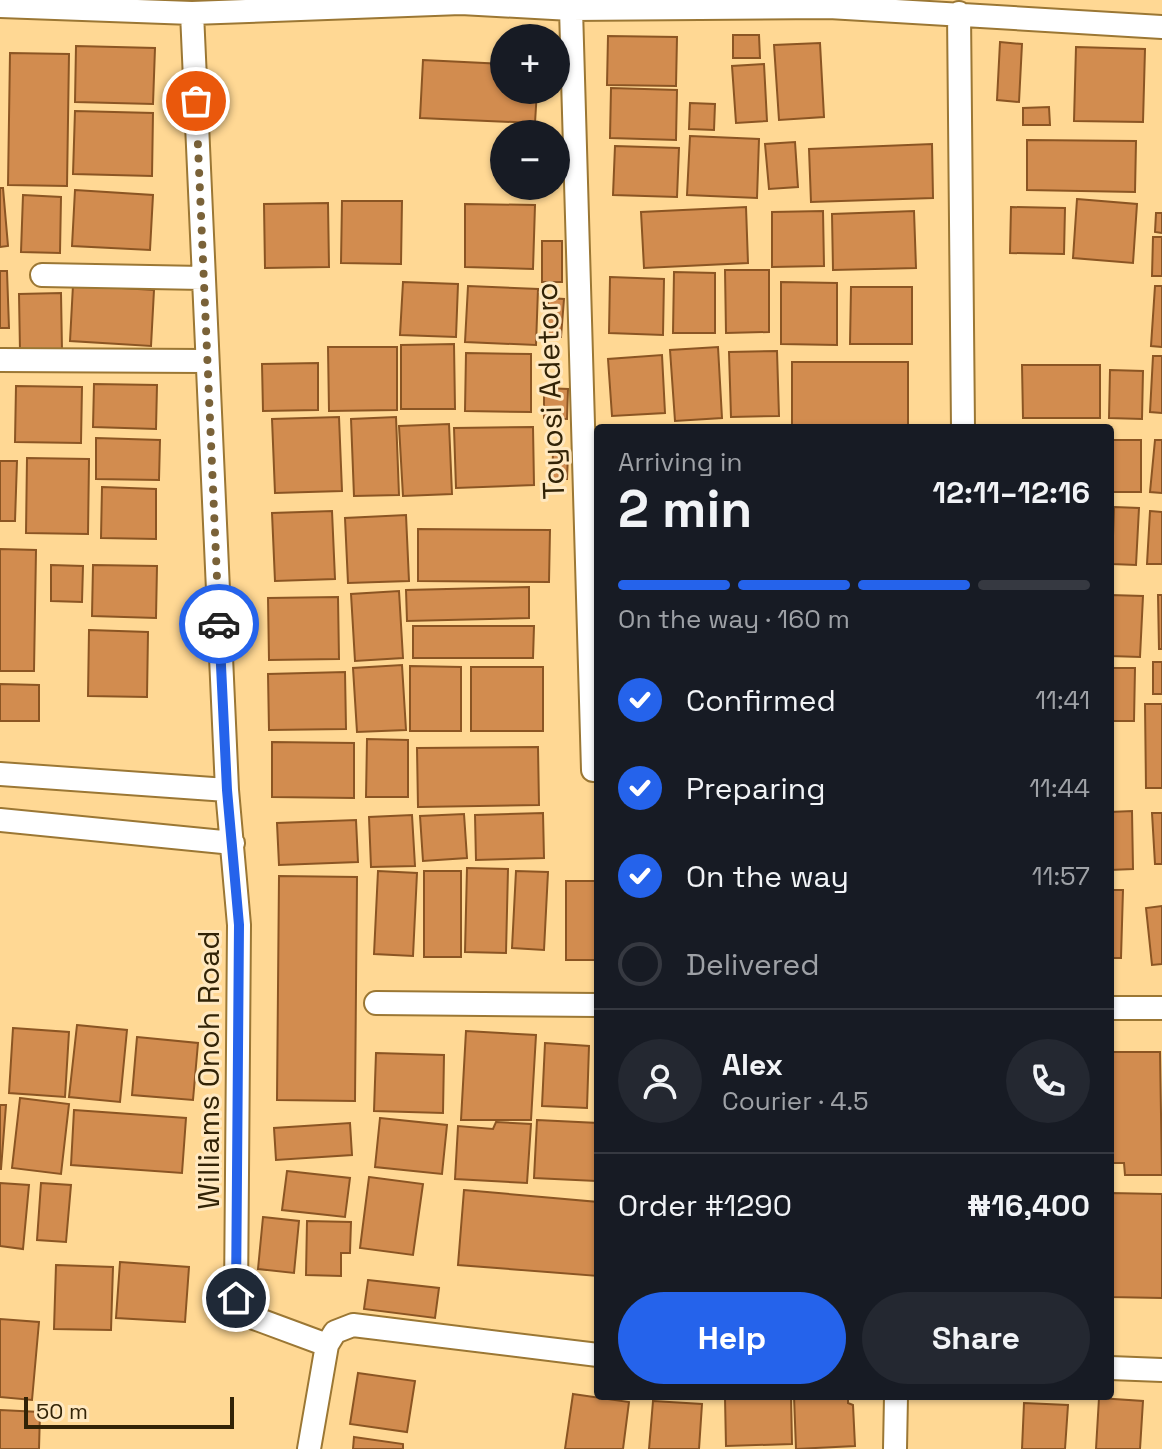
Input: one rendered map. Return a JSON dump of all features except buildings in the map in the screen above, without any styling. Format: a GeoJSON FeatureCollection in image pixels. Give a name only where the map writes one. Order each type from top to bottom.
{"type":"FeatureCollection","features":[{"type":"Feature","properties":{"kind":"street"},"geometry":{"type":"LineString","coordinates":[[0,6],[87,4],[192,13],[461,2],[571,9],[829,3],[1162,27]]}},
{"type":"Feature","properties":{"kind":"street","name":"Toyosi Adetoro"},"geometry":{"type":"LineString","coordinates":[[571,9],[593,770]]}},
{"type":"Feature","properties":{"kind":"street","name":"Williams Onoh Road"},"geometry":{"type":"LineString","coordinates":[[192,13],[205,361],[227,790],[239,925],[241,1045],[236,1298],[254,1318],[327,1345]]}},
{"type":"Feature","properties":{"kind":"street"},"geometry":{"type":"LineString","coordinates":[[959,13],[963,424]]}},
{"type":"Feature","properties":{"kind":"street"},"geometry":{"type":"LineString","coordinates":[[42,275],[203,278]]}},
{"type":"Feature","properties":{"kind":"street"},"geometry":{"type":"LineString","coordinates":[[0,360],[205,361]]}},
{"type":"Feature","properties":{"kind":"street"},"geometry":{"type":"LineString","coordinates":[[0,774],[227,790]]}},
{"type":"Feature","properties":{"kind":"street"},"geometry":{"type":"LineString","coordinates":[[0,820],[233,843]]}},
{"type":"Feature","properties":{"kind":"street"},"geometry":{"type":"LineString","coordinates":[[376,1003],[594,1005]]}},
{"type":"Feature","properties":{"kind":"street"},"geometry":{"type":"LineString","coordinates":[[1114,1008],[1162,1008]]}},
{"type":"Feature","properties":{"kind":"street"},"geometry":{"type":"LineString","coordinates":[[309,1449],[327,1345],[335,1332],[353,1325],[594,1355]]}},
{"type":"Feature","properties":{"kind":"street"},"geometry":{"type":"LineString","coordinates":[[1114,1368],[1162,1370]]}},
{"type":"Feature","properties":{"kind":"street"},"geometry":{"type":"LineString","coordinates":[[895,1449],[896,1400]]}},
{"type":"Feature","properties":{"kind":"way so far"},"geometry":{"type":"LineString","coordinates":[[196,101],[205,361],[219,624]]}},
{"type":"Feature","properties":{"kind":"route"},"geometry":{"type":"LineString","coordinates":[[219,624],[227,790],[239,925],[241,1045],[236,1298]]}}]}
